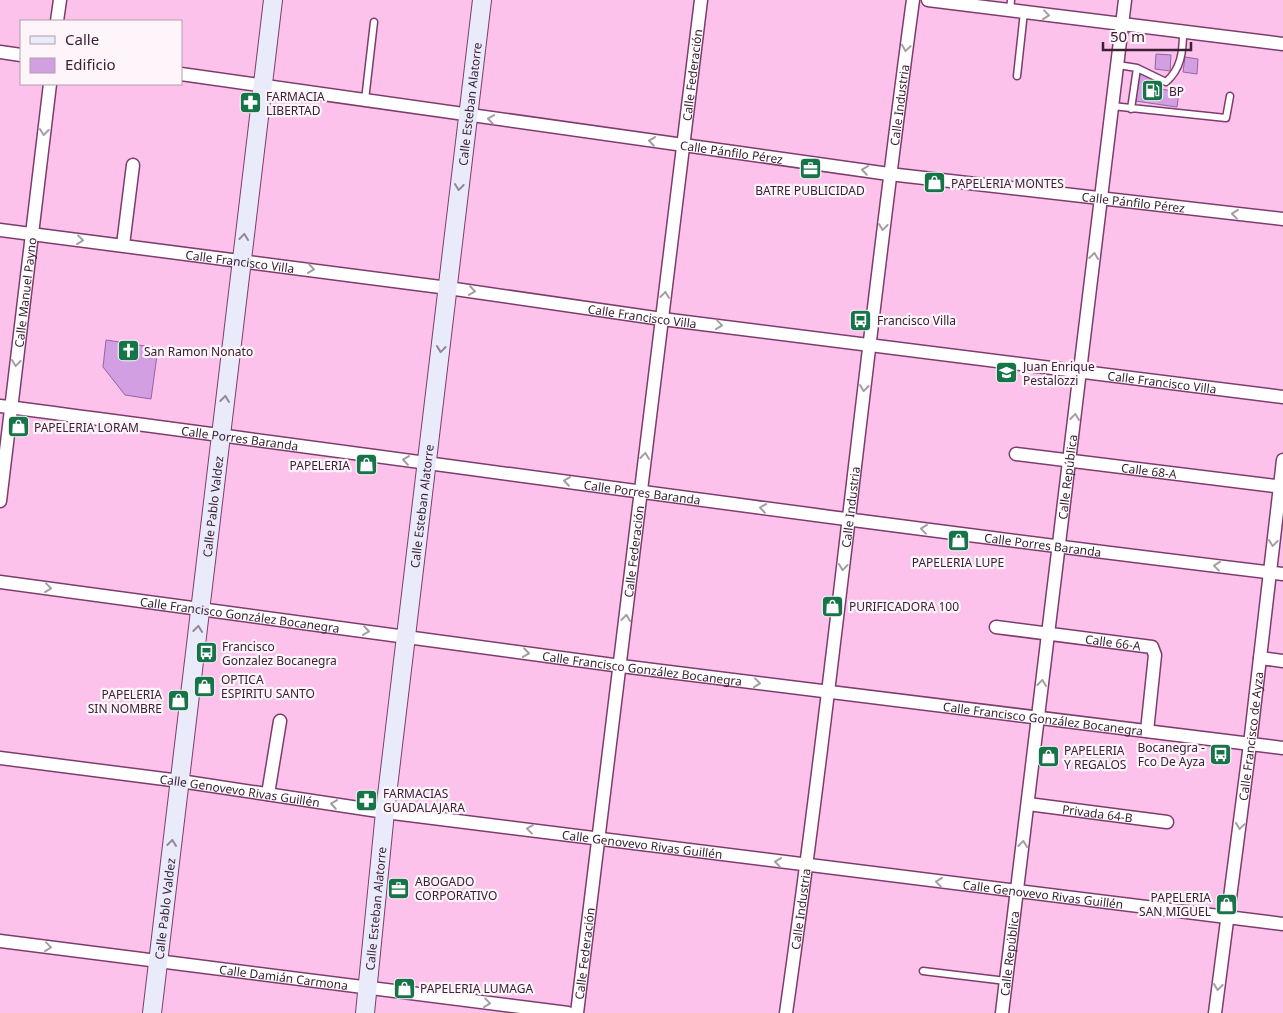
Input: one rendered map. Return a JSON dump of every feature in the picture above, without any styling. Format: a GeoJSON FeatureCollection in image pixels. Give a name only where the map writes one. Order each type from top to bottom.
{"type":"FeatureCollection","features":[{"type":"Feature","properties":{"kind":"street"},"geometry":{"type":"LineString","coordinates":[[57,20],[60,0]]}},
{"type":"Feature","properties":{"kind":"street","name":"Calle Pablo Valdez"},"geometry":{"type":"LineString","coordinates":[[152,1013],[272,0]]}},
{"type":"Feature","properties":{"kind":"street","name":"Calle Esteban Alatorre"},"geometry":{"type":"LineString","coordinates":[[364,1013],[385,812],[482,0]]}},
{"type":"Feature","properties":{"kind":"street","name":"Calle Federación"},"geometry":{"type":"LineString","coordinates":[[577,1013],[621,666],[640,491],[701,0]]}},
{"type":"Feature","properties":{"kind":"street","name":"Calle Industria"},"geometry":{"type":"LineString","coordinates":[[786,1013],[829,692],[889,174],[913,0]]}},
{"type":"Feature","properties":{"kind":"street"},"geometry":{"type":"LineString","coordinates":[[928,0],[1010,5],[1024,12],[1283,44]]}},
{"type":"Feature","properties":{"kind":"street","name":"Calle República"},"geometry":{"type":"LineString","coordinates":[[1002,1013],[1125,0]]}},
{"type":"Feature","properties":{"kind":"street"},"geometry":{"type":"LineString","coordinates":[[0,52],[20,55]]}},
{"type":"Feature","properties":{"kind":"street","name":"Calle Pánfilo Pérez"},"geometry":{"type":"LineString","coordinates":[[182,74],[263,84],[468,115],[889,174],[1283,219]]}},
{"type":"Feature","properties":{"kind":"street","name":"Calle Manuel Payno"},"geometry":{"type":"LineString","coordinates":[[0,501],[6,407],[32,234],[50,85]]}},
{"type":"Feature","properties":{"kind":"street"},"geometry":{"type":"LineString","coordinates":[[123,245],[133,165]]}},
{"type":"Feature","properties":{"kind":"street","name":"Calle Francisco Villa"},"geometry":{"type":"LineString","coordinates":[[0,230],[242,260],[662,318],[1283,397]]}},
{"type":"Feature","properties":{"kind":"street","name":"Calle Porres Baranda"},"geometry":{"type":"LineString","coordinates":[[6,407],[221,434],[848,520],[1283,574]]}},
{"type":"Feature","properties":{"kind":"street","name":"Calle 68-A"},"geometry":{"type":"LineString","coordinates":[[1016,454],[1281,487]]}},
{"type":"Feature","properties":{"kind":"street","name":"Calle Francisco de Ayza"},"geometry":{"type":"LineString","coordinates":[[1215,1013],[1250,744],[1283,460]]}},
{"type":"Feature","properties":{"kind":"street","name":"Calle Francisco González Bocanegra"},"geometry":{"type":"LineString","coordinates":[[0,582],[621,666],[1283,748]]}},
{"type":"Feature","properties":{"kind":"street"},"geometry":{"type":"LineString","coordinates":[[996,627],[1048,634]]}},
{"type":"Feature","properties":{"kind":"street","name":"Calle 66-A"},"geometry":{"type":"LineString","coordinates":[[1048,634],[1153,648],[1155,656],[1147,731]]}},
{"type":"Feature","properties":{"kind":"street"},"geometry":{"type":"LineString","coordinates":[[1260,658],[1283,661]]}},
{"type":"Feature","properties":{"kind":"street"},"geometry":{"type":"LineString","coordinates":[[268,794],[280,720]]}},
{"type":"Feature","properties":{"kind":"street","name":"Calle Genovevo Rivas Guillén"},"geometry":{"type":"LineString","coordinates":[[0,758],[180,781],[385,812],[1283,924]]}},
{"type":"Feature","properties":{"kind":"street","name":"Privada 64-B"},"geometry":{"type":"LineString","coordinates":[[1028,804],[1166,822]]}},
{"type":"Feature","properties":{"kind":"street","name":"Calle Damián Carmona"},"geometry":{"type":"LineString","coordinates":[[0,941],[568,1013]]}},
{"type":"Feature","properties":{"kind":"lane"},"geometry":{"type":"LineString","coordinates":[[1017,76],[1024,12]]}},
{"type":"Feature","properties":{"kind":"lane"},"geometry":{"type":"LineString","coordinates":[[365,100],[374,22]]}},
{"type":"Feature","properties":{"kind":"lane"},"geometry":{"type":"LineString","coordinates":[[1118,65],[1137,68],[1166,82],[1176,74],[1183,51],[1183,32]]}},
{"type":"Feature","properties":{"kind":"lane"},"geometry":{"type":"LineString","coordinates":[[1131,108],[1137,68]]}},
{"type":"Feature","properties":{"kind":"lane"},"geometry":{"type":"LineString","coordinates":[[1112,106],[1226,118],[1230,96]]}},
{"type":"Feature","properties":{"kind":"lane"},"geometry":{"type":"LineString","coordinates":[[923,971],[1006,981]]}},
{"type":"Feature","properties":{"kind":"building","name":"BP"},"geometry":{"type":"Polygon","coordinates":[[[1156,54],[1171,55],[1170,71],[1155,69],[1156,54]]]}},
{"type":"Feature","properties":{"kind":"building","name":"BP"},"geometry":{"type":"Polygon","coordinates":[[[1185,57],[1198,59],[1197,74],[1183,72],[1185,57]]]}},
{"type":"Feature","properties":{"kind":"building","name":"BP"},"geometry":{"type":"Polygon","coordinates":[[[1138,74],[1153,76],[1161,89],[1179,92],[1177,107],[1135,101],[1138,74]]]}},
{"type":"Feature","properties":{"kind":"building"},"geometry":{"type":"Polygon","coordinates":[[[106,340],[158,348],[151,399],[125,395],[103,367],[106,340]]]}},
{"type":"Feature","properties":{"kind":"place","name":"BP"},"geometry":{"type":"Point","coordinates":[1153,91]}},
{"type":"Feature","properties":{"kind":"place","name":"FARMACIA LIBERTAD"},"geometry":{"type":"Point","coordinates":[250,103]}},
{"type":"Feature","properties":{"kind":"place","name":"BATRE PUBLICIDAD"},"geometry":{"type":"Point","coordinates":[810,169]}},
{"type":"Feature","properties":{"kind":"place","name":"PAPELERIA MONTES"},"geometry":{"type":"Point","coordinates":[935,183]}},
{"type":"Feature","properties":{"kind":"place","name":"Francisco Villa"},"geometry":{"type":"Point","coordinates":[861,320]}},
{"type":"Feature","properties":{"kind":"place","name":"San Ramon Nonato"},"geometry":{"type":"Point","coordinates":[128,351]}},
{"type":"Feature","properties":{"kind":"place","name":"Juan Enrique Pestalozzi"},"geometry":{"type":"Point","coordinates":[1007,373]}},
{"type":"Feature","properties":{"kind":"place","name":"PAPELERIA LORAM"},"geometry":{"type":"Point","coordinates":[18,427]}},
{"type":"Feature","properties":{"kind":"place","name":"PAPELERIA"},"geometry":{"type":"Point","coordinates":[366,465]}},
{"type":"Feature","properties":{"kind":"place","name":"PAPELERIA LUPE"},"geometry":{"type":"Point","coordinates":[958,541]}},
{"type":"Feature","properties":{"kind":"place","name":"PURIFICADORA 100"},"geometry":{"type":"Point","coordinates":[833,606]}},
{"type":"Feature","properties":{"kind":"place","name":"Francisco Gonzalez Bocanegra"},"geometry":{"type":"Point","coordinates":[206,653]}},
{"type":"Feature","properties":{"kind":"place","name":"OPTICA ESPIRITU SANTO"},"geometry":{"type":"Point","coordinates":[205,686]}},
{"type":"Feature","properties":{"kind":"place","name":"PAPELERIA SIN NOMBRE"},"geometry":{"type":"Point","coordinates":[178,701]}},
{"type":"Feature","properties":{"kind":"place","name":"Bocanegra - Fco De Ayza"},"geometry":{"type":"Point","coordinates":[1221,754]}},
{"type":"Feature","properties":{"kind":"place","name":"PAPELERIA Y REGALOS"},"geometry":{"type":"Point","coordinates":[1048,757]}},
{"type":"Feature","properties":{"kind":"place","name":"FARMACIAS GUADALAJARA"},"geometry":{"type":"Point","coordinates":[367,800]}},
{"type":"Feature","properties":{"kind":"place","name":"ABOGADO CORPORATIVO"},"geometry":{"type":"Point","coordinates":[399,888]}},
{"type":"Feature","properties":{"kind":"place","name":"PAPELERIA SAN MIGUEL"},"geometry":{"type":"Point","coordinates":[1227,904]}},
{"type":"Feature","properties":{"kind":"place","name":"PAPELERIA LUMAGA"},"geometry":{"type":"Point","coordinates":[404,988]}}]}
